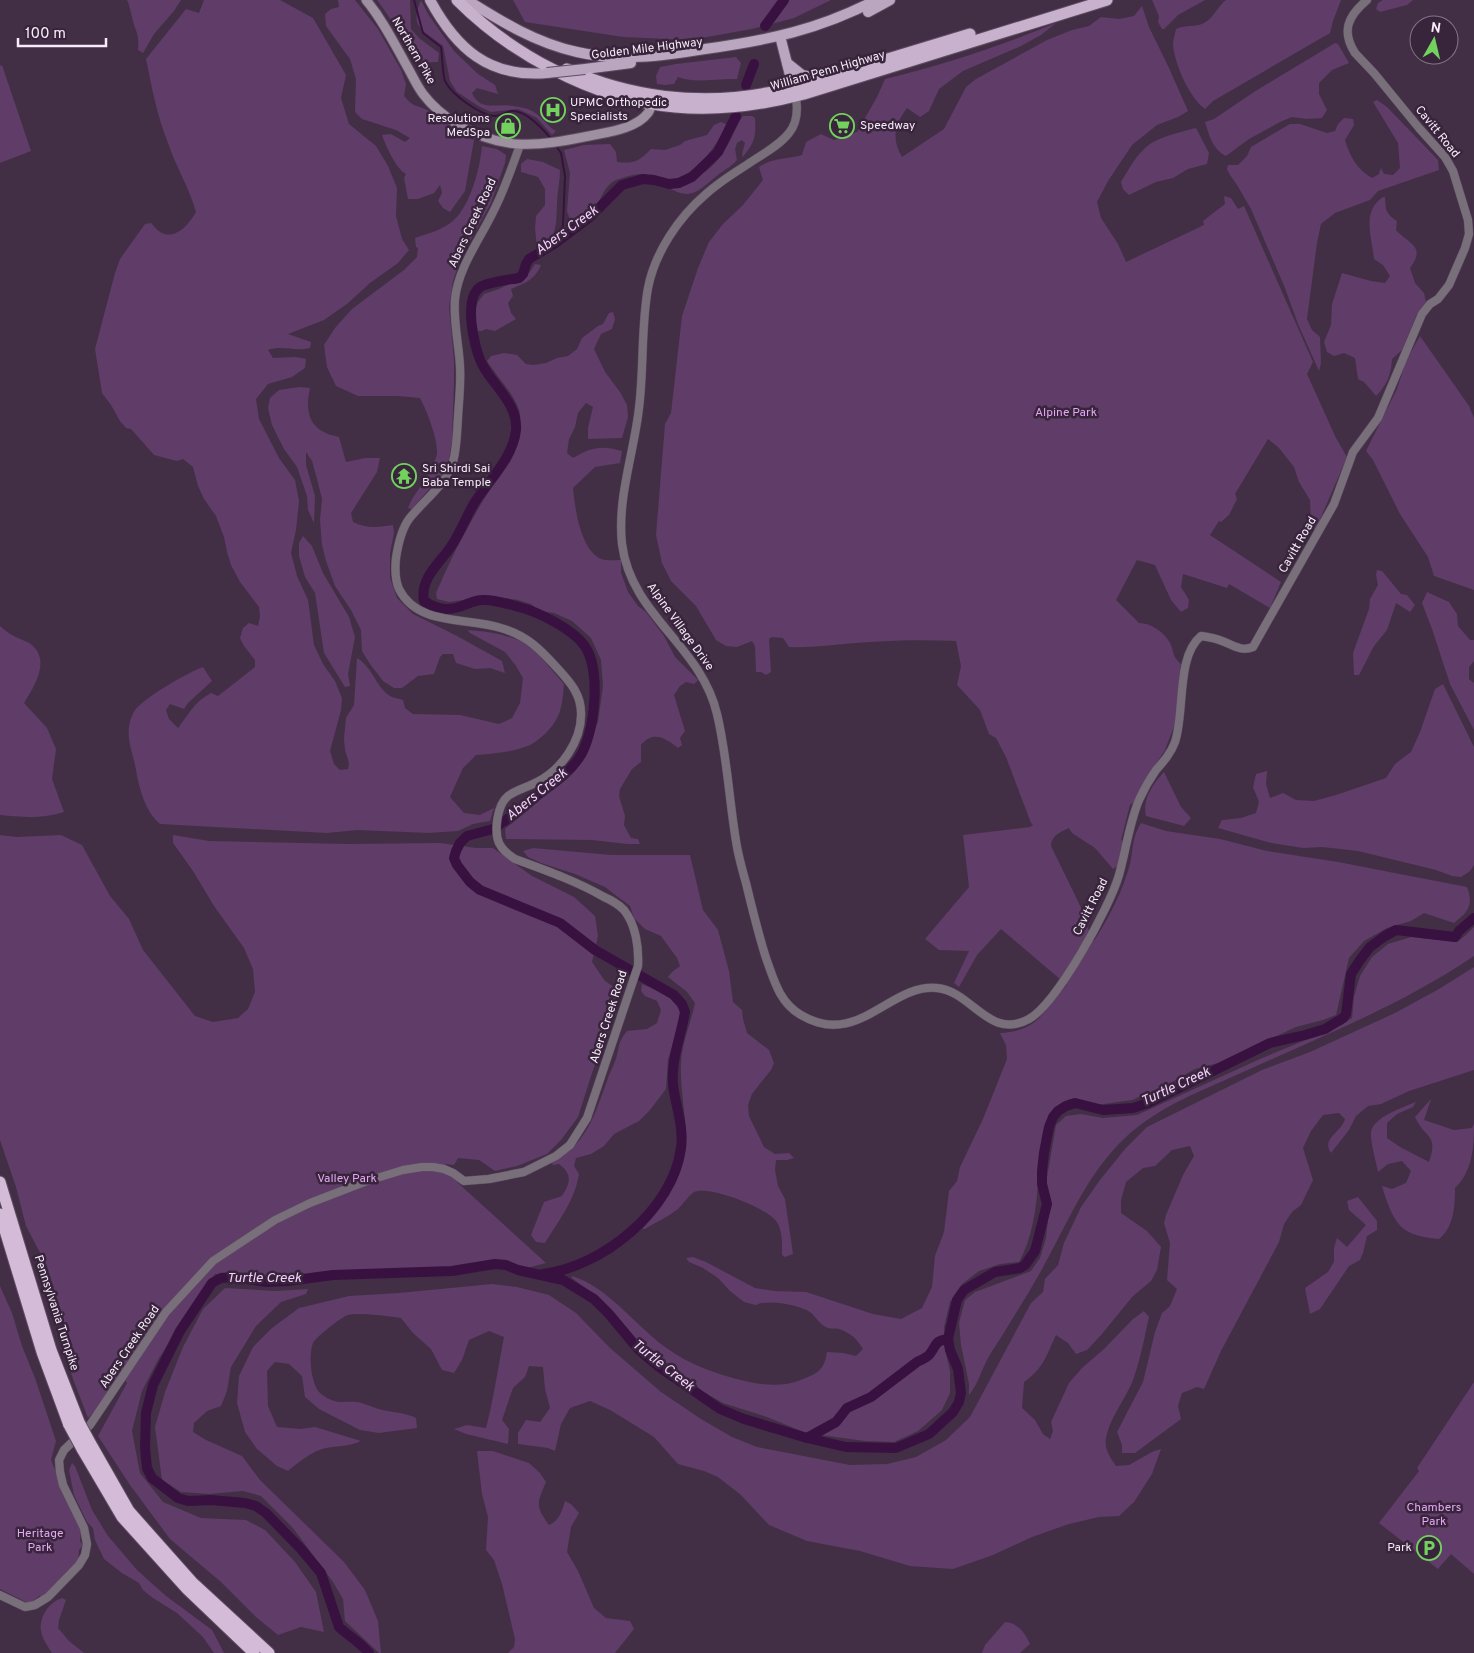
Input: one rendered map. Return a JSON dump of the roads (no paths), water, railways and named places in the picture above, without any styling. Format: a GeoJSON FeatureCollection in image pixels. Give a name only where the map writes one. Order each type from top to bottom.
{"type":"FeatureCollection","features":[{"type":"Feature","properties":{"kind":"highway","name":"William Penn Highway"},"geometry":{"type":"LineString","coordinates":[[457,0],[503,39],[576,82],[602,92],[653,100]]}},
{"type":"Feature","properties":{"kind":"highway","name":"William Penn Highway"},"geometry":{"type":"LineString","coordinates":[[467,0],[514,38],[552,61],[609,85],[679,108],[718,108],[758,104],[1107,0]]}},
{"type":"Feature","properties":{"kind":"highway","name":"William Penn Highway"},"geometry":{"type":"LineString","coordinates":[[795,92],[821,79],[1082,0]]}},
{"type":"Feature","properties":{"kind":"highway","name":"Pennsylvania Turnpike"},"geometry":{"type":"LineString","coordinates":[[0,1182],[74,1423]]}},
{"type":"Feature","properties":{"kind":"highway","name":"Pennsylvania Turnpike"},"geometry":{"type":"LineString","coordinates":[[0,1214],[42,1352],[74,1423],[122,1517],[187,1589],[254,1653]]}},
{"type":"Feature","properties":{"kind":"highway","name":"Pennsylvania Turnpike"},"geometry":{"type":"LineString","coordinates":[[87,1448],[129,1511],[192,1582],[269,1653]]}},
{"type":"Feature","properties":{"kind":"main road","name":"Northern Pike"},"geometry":{"type":"LineString","coordinates":[[366,0],[387,30],[423,94],[437,109],[460,125],[483,137],[498,142],[520,145],[554,143],[603,133],[634,124],[648,113],[653,100]]}},
{"type":"Feature","properties":{"kind":"main road","name":"Golden Mile Highway"},"geometry":{"type":"LineString","coordinates":[[430,0],[449,32],[464,48],[490,64],[511,71],[533,74],[749,49],[836,26],[890,0]]}},
{"type":"Feature","properties":{"kind":"main road","name":"Golden Mile Highway"},"geometry":{"type":"LineString","coordinates":[[467,0],[526,35],[558,47],[594,55],[625,58],[781,40],[834,20],[876,0]]}},
{"type":"Feature","properties":{"kind":"main road"},"geometry":{"type":"LineString","coordinates":[[781,40],[795,92]]}},
{"type":"Feature","properties":{"kind":"main road"},"geometry":{"type":"LineString","coordinates":[[787,63],[802,75],[821,79]]}},
{"type":"Feature","properties":{"kind":"street","name":"Cavitt Road"},"geometry":{"type":"LineString","coordinates":[[986,1018],[1001,1023],[1014,1024],[1026,1021],[1040,1011],[1073,968],[1118,879],[1130,828],[1146,784],[1170,754],[1174,745],[1178,731],[1183,680],[1195,641],[1202,636],[1211,637],[1246,650],[1253,647],[1334,504],[1354,452],[1378,418],[1422,314],[1449,285],[1464,251],[1469,234],[1468,220],[1450,164],[1355,53],[1349,41],[1347,30],[1350,18],[1367,0]]}},
{"type":"Feature","properties":{"kind":"street","name":"Alpine Village Drive"},"geometry":{"type":"LineString","coordinates":[[795,92],[796,118],[790,132],[776,145],[720,183],[698,201],[678,223],[658,259],[649,283],[638,416],[621,519],[622,542],[626,562],[634,584],[646,605],[689,656],[712,695],[719,720],[739,856],[759,936],[777,988],[787,1004],[798,1014],[813,1021],[827,1024],[843,1024],[869,1015],[910,992],[937,988],[952,992],[969,1003],[986,1018]]}},
{"type":"Feature","properties":{"kind":"street","name":"Abers Creek Road"},"geometry":{"type":"LineString","coordinates":[[0,1595],[25,1607],[35,1605],[48,1597],[79,1565],[85,1555],[87,1544],[84,1528],[63,1485],[59,1460],[64,1450],[90,1425],[166,1312],[213,1261],[268,1225],[310,1203],[367,1181],[403,1170],[433,1167],[449,1171],[464,1181],[489,1180],[524,1172],[556,1156],[570,1144],[587,1118],[638,966],[636,937],[624,910],[613,902],[589,888],[515,859],[505,852],[497,837],[501,808],[508,796],[554,772],[574,744],[580,728],[579,699],[574,687],[537,646],[521,636],[502,628],[482,623],[438,618],[420,610],[407,600],[399,589],[396,577],[400,539],[408,521],[444,478],[453,460],[456,449],[460,386],[455,312],[458,286],[462,271],[498,202],[520,145]]}},
{"type":"Feature","properties":{"kind":"waterway"},"geometry":{"type":"LineString","coordinates":[[414,0],[423,33],[441,47],[444,79],[453,92],[474,108],[488,115],[496,116],[512,111],[523,114],[534,121],[552,140]]}},
{"type":"Feature","properties":{"kind":"waterway","name":"Abers Creek"},"geometry":{"type":"LineString","coordinates":[[765,26],[784,0]]}},
{"type":"Feature","properties":{"kind":"waterway","name":"Abers Creek"},"geometry":{"type":"LineString","coordinates":[[746,85],[754,64]]}},
{"type":"Feature","properties":{"kind":"waterway","name":"Abers Creek"},"geometry":{"type":"LineString","coordinates":[[543,1274],[566,1269],[588,1260],[610,1247],[631,1232],[664,1193],[675,1171],[682,1140],[673,1075],[685,1012],[682,1004],[674,995],[595,950],[560,923],[480,890],[470,882],[457,865],[454,858],[456,851],[460,843],[467,836],[493,829],[508,819],[560,778],[579,758],[585,748],[589,734],[595,685],[590,656],[584,645],[563,627],[527,609],[491,600],[478,600],[450,609],[435,607],[424,601],[424,587],[430,574],[455,540],[475,502],[500,468],[510,450],[516,430],[516,420],[513,411],[482,364],[476,346],[471,311],[472,300],[476,292],[486,284],[519,278],[523,274],[529,259],[554,244],[590,217],[622,185],[643,179],[669,184],[679,183],[692,177],[718,152],[736,116]]}},
{"type":"Feature","properties":{"kind":"waterway"},"geometry":{"type":"LineString","coordinates":[[556,146],[561,153],[565,176],[563,225],[559,240]]}},
{"type":"Feature","properties":{"kind":"waterway","name":"Turtle Creek"},"geometry":{"type":"LineString","coordinates":[[369,1653],[339,1627],[321,1573],[266,1513],[256,1506],[245,1503],[211,1500],[188,1501],[178,1498],[152,1478],[147,1468],[145,1448],[146,1413],[153,1385],[180,1331],[212,1283],[221,1278],[233,1277],[267,1282],[333,1275],[452,1271],[495,1264],[506,1265],[518,1270],[563,1280],[594,1299],[639,1350],[659,1367],[720,1409],[744,1419],[807,1438],[846,1447],[896,1448],[929,1434],[953,1412],[959,1402],[961,1393],[958,1369],[950,1350],[948,1339],[957,1300],[964,1290],[995,1272],[1020,1268],[1025,1265],[1035,1251],[1047,1204],[1042,1184],[1044,1153],[1049,1127],[1058,1111],[1075,1103],[1103,1110],[1133,1108],[1148,1103],[1270,1043],[1325,1029],[1343,1018],[1346,1014],[1351,974],[1370,947],[1396,930],[1455,937],[1474,918]]}},
{"type":"Feature","properties":{"kind":"waterway","name":"Turtle Creek"},"geometry":{"type":"LineString","coordinates":[[807,1438],[836,1422],[847,1408],[871,1397],[917,1362],[928,1356],[936,1344],[948,1339]]}},
{"type":"Feature","properties":{"kind":"place","name":"UPMC Orthopedic Specialists"},"geometry":{"type":"Point","coordinates":[553,110]}},
{"type":"Feature","properties":{"kind":"place","name":"Resolutions MedSpa"},"geometry":{"type":"Point","coordinates":[508,126]}},
{"type":"Feature","properties":{"kind":"place","name":"Speedway"},"geometry":{"type":"Point","coordinates":[842,126]}},
{"type":"Feature","properties":{"kind":"place","name":"Sri Shirdi Sai Baba Temple"},"geometry":{"type":"Point","coordinates":[404,476]}},
{"type":"Feature","properties":{"kind":"place","name":"Park"},"geometry":{"type":"Point","coordinates":[1429,1548]}},
{"type":"Feature","properties":{"kind":"park label","name":"Alpine Park"},"geometry":{"type":"Point","coordinates":[1066,413]}},
{"type":"Feature","properties":{"kind":"park label","name":"Valley Park"},"geometry":{"type":"Point","coordinates":[347,1179]}},
{"type":"Feature","properties":{"kind":"park label","name":"Chambers Park"},"geometry":{"type":"Point","coordinates":[1434,1515]}},
{"type":"Feature","properties":{"kind":"park label","name":"Heritage Park"},"geometry":{"type":"Point","coordinates":[40,1541]}}]}
